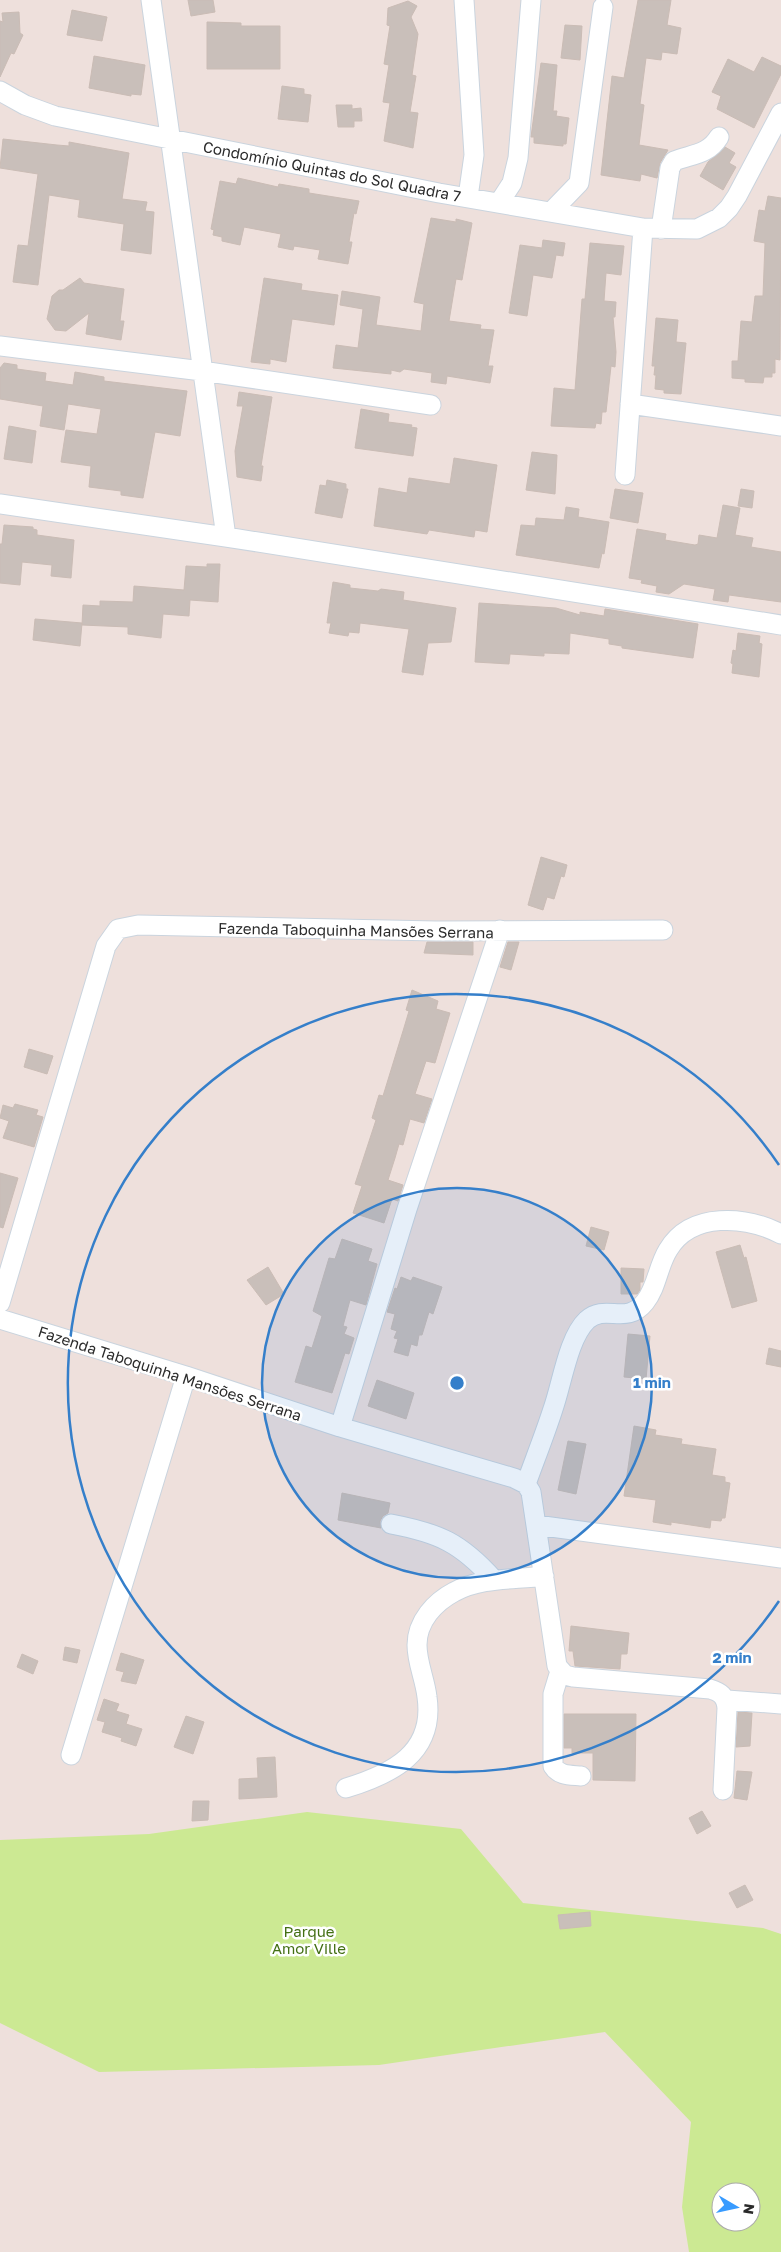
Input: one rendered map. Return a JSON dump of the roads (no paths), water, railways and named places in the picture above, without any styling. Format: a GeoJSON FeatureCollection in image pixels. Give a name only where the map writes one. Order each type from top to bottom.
{"type":"FeatureCollection","features":[{"type":"Feature","properties":{"kind":"street"},"geometry":{"type":"LineString","coordinates":[[151,0],[226,537]]}},
{"type":"Feature","properties":{"kind":"street"},"geometry":{"type":"LineString","coordinates":[[464,0],[474,154],[468,197]]}},
{"type":"Feature","properties":{"kind":"street"},"geometry":{"type":"LineString","coordinates":[[499,203],[512,183],[518,158],[531,0]]}},
{"type":"Feature","properties":{"kind":"street"},"geometry":{"type":"LineString","coordinates":[[551,212],[579,183],[603,7]]}},
{"type":"Feature","properties":{"kind":"street","name":"Condomínio Quintas do Sol Quadra 7"},"geometry":{"type":"LineString","coordinates":[[0,91],[42,112],[55,116],[499,203],[658,229],[697,229],[708,225],[729,208],[781,113]]}},
{"type":"Feature","properties":{"kind":"street"},"geometry":{"type":"LineString","coordinates":[[625,475],[630,404],[658,229],[670,168],[674,161],[704,153],[714,146],[719,137]]}},
{"type":"Feature","properties":{"kind":"street"},"geometry":{"type":"LineString","coordinates":[[0,346],[202,371],[431,405]]}},
{"type":"Feature","properties":{"kind":"street"},"geometry":{"type":"LineString","coordinates":[[630,404],[781,426]]}},
{"type":"Feature","properties":{"kind":"street"},"geometry":{"type":"LineString","coordinates":[[0,504],[226,537],[781,625]]}},
{"type":"Feature","properties":{"kind":"street","name":"Fazenda Taboquinha Mansões Serrana"},"geometry":{"type":"LineString","coordinates":[[0,1303],[106,946],[111,936],[118,929],[138,925],[500,930],[407,1209],[340,1427]]}},
{"type":"Feature","properties":{"kind":"street"},"geometry":{"type":"LineString","coordinates":[[500,930],[663,930]]}},
{"type":"Feature","properties":{"kind":"street"},"geometry":{"type":"LineString","coordinates":[[581,1776],[563,1775],[552,1766],[553,1694],[560,1671],[555,1657],[531,1492],[526,1484],[554,1407],[573,1343],[585,1322],[600,1313],[630,1314],[638,1310],[646,1300],[674,1240],[692,1227],[722,1221],[741,1222],[758,1224],[781,1234]]}},
{"type":"Feature","properties":{"kind":"street","name":"Fazenda Taboquinha Mansões Serrana"},"geometry":{"type":"LineString","coordinates":[[0,1319],[186,1376],[340,1427],[514,1478],[526,1484]]}},
{"type":"Feature","properties":{"kind":"street"},"geometry":{"type":"LineString","coordinates":[[71,1755],[186,1376]]}},
{"type":"Feature","properties":{"kind":"street"},"geometry":{"type":"LineString","coordinates":[[390,1524],[422,1530],[460,1547],[479,1563],[494,1580]]}},
{"type":"Feature","properties":{"kind":"street"},"geometry":{"type":"LineString","coordinates":[[536,1525],[781,1558]]}},
{"type":"Feature","properties":{"kind":"street"},"geometry":{"type":"LineString","coordinates":[[346,1788],[374,1780],[402,1764],[415,1751],[424,1736],[428,1724],[428,1698],[417,1644],[419,1629],[425,1617],[443,1599],[456,1591],[494,1580],[544,1576]]}},
{"type":"Feature","properties":{"kind":"street"},"geometry":{"type":"LineString","coordinates":[[560,1671],[573,1677],[717,1691],[726,1700],[781,1704]]}},
{"type":"Feature","properties":{"kind":"street"},"geometry":{"type":"LineString","coordinates":[[723,1790],[726,1700]]}},
{"type":"Feature","properties":{"kind":"park label","name":"Parque Amor Ville"},"geometry":{"type":"Point","coordinates":[309,1940]}}]}
